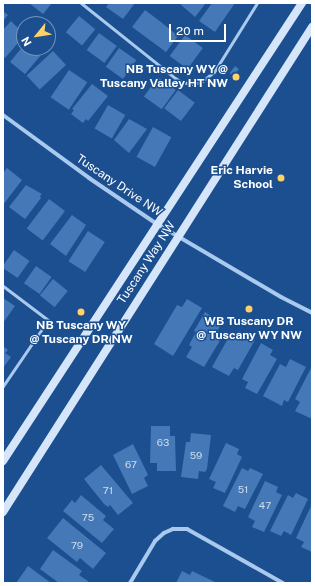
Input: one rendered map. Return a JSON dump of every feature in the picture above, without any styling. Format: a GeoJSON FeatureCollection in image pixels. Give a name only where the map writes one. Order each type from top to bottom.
{"type":"FeatureCollection","features":[{"type":"Feature","properties":{"kind":"street","name":"Tuscany Way NW"},"geometry":{"type":"LineString","coordinates":[[3,461],[302,3]]}},
{"type":"Feature","properties":{"kind":"street","name":"Tuscany Way NW"},"geometry":{"type":"LineString","coordinates":[[3,512],[312,27]]}},
{"type":"Feature","properties":{"kind":"street","name":"Tuscany Drive NW"},"geometry":{"type":"LineString","coordinates":[[3,115],[89,178],[157,224],[281,297],[312,313]]}},
{"type":"Feature","properties":{"kind":"street"},"geometry":{"type":"LineString","coordinates":[[130,583],[155,541],[164,533],[173,529],[187,529],[283,583]]}},
{"type":"Feature","properties":{"kind":"lane"},"geometry":{"type":"LineString","coordinates":[[81,3],[175,78],[182,82],[192,84],[201,82],[214,72],[257,3]]}},
{"type":"Feature","properties":{"kind":"lane"},"geometry":{"type":"LineString","coordinates":[[3,286],[48,320],[3,386]]}},
{"type":"Feature","properties":{"kind":"building"},"geometry":{"type":"Polygon","coordinates":[[[29,3],[52,3],[43,14],[29,3]]]}},
{"type":"Feature","properties":{"kind":"building"},"geometry":{"type":"Polygon","coordinates":[[[109,3],[135,3],[123,19],[106,7],[109,3]]]}},
{"type":"Feature","properties":{"kind":"building"},"geometry":{"type":"Polygon","coordinates":[[[179,3],[206,3],[195,17],[179,3]]]}},
{"type":"Feature","properties":{"kind":"building"},"geometry":{"type":"Polygon","coordinates":[[[212,3],[235,3],[215,32],[199,21],[212,3]]]}},
{"type":"Feature","properties":{"kind":"building"},"geometry":{"type":"Polygon","coordinates":[[[145,10],[178,36],[166,52],[132,27],[145,10]]]}},
{"type":"Feature","properties":{"kind":"building"},"geometry":{"type":"Polygon","coordinates":[[[3,11],[8,15],[3,21],[3,11]]]}},
{"type":"Feature","properties":{"kind":"building"},"geometry":{"type":"Polygon","coordinates":[[[79,16],[95,29],[82,46],[66,32],[79,16]]]}},
{"type":"Feature","properties":{"kind":"building"},"geometry":{"type":"Polygon","coordinates":[[[11,21],[16,26],[16,45],[5,58],[3,56],[3,30],[11,21]]]}},
{"type":"Feature","properties":{"kind":"building"},"geometry":{"type":"Polygon","coordinates":[[[99,33],[117,46],[104,63],[87,50],[99,33]]]}},
{"type":"Feature","properties":{"kind":"building"},"geometry":{"type":"Polygon","coordinates":[[[185,35],[203,48],[188,69],[170,56],[185,35]]]}},
{"type":"Feature","properties":{"kind":"building"},"geometry":{"type":"Polygon","coordinates":[[[119,48],[136,60],[123,79],[106,67],[119,48]]]}},
{"type":"Feature","properties":{"kind":"building"},"geometry":{"type":"Polygon","coordinates":[[[56,54],[66,65],[40,89],[27,76],[48,56],[56,56],[56,54]]]}},
{"type":"Feature","properties":{"kind":"building"},"geometry":{"type":"Polygon","coordinates":[[[16,55],[16,56],[40,56],[25,74],[10,62],[16,55]]]}},
{"type":"Feature","properties":{"kind":"building"},"geometry":{"type":"Polygon","coordinates":[[[235,66],[239,69],[234,76],[230,73],[235,66]]]}},
{"type":"Feature","properties":{"kind":"building"},"geometry":{"type":"Polygon","coordinates":[[[69,70],[87,82],[69,110],[51,97],[69,70]]]}},
{"type":"Feature","properties":{"kind":"building"},"geometry":{"type":"Polygon","coordinates":[[[158,77],[176,90],[162,109],[144,96],[158,77]]]}},
{"type":"Feature","properties":{"kind":"building"},"geometry":{"type":"Polygon","coordinates":[[[92,84],[108,96],[88,121],[86,119],[83,123],[71,114],[74,110],[72,109],[92,84]]]}},
{"type":"Feature","properties":{"kind":"building"},"geometry":{"type":"Polygon","coordinates":[[[178,90],[195,103],[181,121],[164,108],[178,90]]]}},
{"type":"Feature","properties":{"kind":"building"},"geometry":{"type":"Polygon","coordinates":[[[108,105],[125,115],[112,138],[95,128],[108,105]]]}},
{"type":"Feature","properties":{"kind":"building"},"geometry":{"type":"Polygon","coordinates":[[[129,119],[147,129],[129,153],[114,140],[129,119]]]}},
{"type":"Feature","properties":{"kind":"building"},"geometry":{"type":"Polygon","coordinates":[[[153,127],[171,137],[155,167],[137,157],[153,127]]]}},
{"type":"Feature","properties":{"kind":"building"},"geometry":{"type":"Polygon","coordinates":[[[7,168],[22,180],[3,205],[3,173],[7,168]]]}},
{"type":"Feature","properties":{"kind":"building"},"geometry":{"type":"Polygon","coordinates":[[[26,185],[42,194],[40,196],[41,198],[25,219],[9,207],[26,185]]]}},
{"type":"Feature","properties":{"kind":"building"},"geometry":{"type":"Polygon","coordinates":[[[49,199],[65,211],[43,241],[27,229],[49,199]]]}},
{"type":"Feature","properties":{"kind":"building"},"geometry":{"type":"Polygon","coordinates":[[[72,215],[86,225],[66,256],[50,244],[72,215]]]}},
{"type":"Feature","properties":{"kind":"building"},"geometry":{"type":"Polygon","coordinates":[[[88,231],[105,242],[85,272],[68,261],[88,231]]]}},
{"type":"Feature","properties":{"kind":"building"},"geometry":{"type":"Polygon","coordinates":[[[14,250],[30,261],[18,278],[3,268],[14,250]]]}},
{"type":"Feature","properties":{"kind":"building"},"geometry":{"type":"Polygon","coordinates":[[[36,266],[52,277],[40,294],[24,283],[36,266]]]}},
{"type":"Feature","properties":{"kind":"building"},"geometry":{"type":"Polygon","coordinates":[[[53,279],[68,291],[55,307],[40,295],[53,279]]]}},
{"type":"Feature","properties":{"kind":"building"},"geometry":{"type":"Polygon","coordinates":[[[3,298],[15,306],[3,323],[3,298]]]}},
{"type":"Feature","properties":{"kind":"building"},"geometry":{"type":"Polygon","coordinates":[[[187,299],[202,308],[173,356],[154,344],[177,305],[182,307],[187,299]]]}},
{"type":"Feature","properties":{"kind":"building"},"geometry":{"type":"Polygon","coordinates":[[[205,312],[222,323],[217,331],[224,334],[204,367],[186,357],[192,347],[189,345],[196,332],[194,331],[205,312]]]}},
{"type":"Feature","properties":{"kind":"building"},"geometry":{"type":"Polygon","coordinates":[[[239,331],[255,340],[238,370],[234,368],[229,376],[212,367],[230,335],[235,338],[239,331]]]}},
{"type":"Feature","properties":{"kind":"building"},"geometry":{"type":"Polygon","coordinates":[[[261,343],[273,350],[270,355],[277,359],[257,394],[245,388],[248,382],[242,379],[261,343]]]}},
{"type":"Feature","properties":{"kind":"building"},"geometry":{"type":"Polygon","coordinates":[[[3,346],[8,350],[5,353],[11,357],[3,368],[3,346]]]}},
{"type":"Feature","properties":{"kind":"building"},"geometry":{"type":"Polygon","coordinates":[[[290,359],[306,367],[288,402],[284,400],[282,406],[263,396],[280,364],[286,367],[290,359]]]}},
{"type":"Feature","properties":{"kind":"building"},"geometry":{"type":"Polygon","coordinates":[[[312,366],[312,419],[295,411],[300,402],[295,399],[312,366]]]}},
{"type":"Feature","properties":{"kind":"building"},"geometry":{"type":"Polygon","coordinates":[[[151,426],[170,426],[170,436],[175,436],[176,471],[157,471],[157,463],[150,463],[151,426]]]}},
{"type":"Feature","properties":{"kind":"building"},"geometry":{"type":"Polygon","coordinates":[[[191,433],[211,435],[207,469],[205,472],[199,471],[198,479],[181,477],[186,442],[190,442],[191,433]]]}},
{"type":"Feature","properties":{"kind":"building"},"geometry":{"type":"Polygon","coordinates":[[[226,443],[239,449],[237,454],[242,457],[225,493],[213,488],[216,482],[209,479],[226,443]]]}},
{"type":"Feature","properties":{"kind":"building"},"geometry":{"type":"Polygon","coordinates":[[[133,444],[148,475],[144,478],[148,486],[132,494],[113,455],[133,444]]]}},
{"type":"Feature","properties":{"kind":"building"},"geometry":{"type":"Polygon","coordinates":[[[101,465],[133,503],[118,515],[110,505],[108,507],[104,504],[84,479],[101,465]]]}},
{"type":"Feature","properties":{"kind":"building"},"geometry":{"type":"Polygon","coordinates":[[[242,468],[248,471],[250,468],[263,474],[245,509],[238,506],[235,512],[223,506],[242,468]]]}},
{"type":"Feature","properties":{"kind":"building"},"geometry":{"type":"Polygon","coordinates":[[[265,481],[278,487],[276,492],[282,495],[264,532],[252,527],[255,521],[248,517],[265,481]]]}},
{"type":"Feature","properties":{"kind":"building"},"geometry":{"type":"Polygon","coordinates":[[[296,493],[308,499],[291,535],[284,531],[281,536],[270,531],[288,495],[293,498],[296,493]]]}},
{"type":"Feature","properties":{"kind":"building"},"geometry":{"type":"Polygon","coordinates":[[[81,495],[106,516],[103,520],[114,529],[102,543],[63,511],[72,500],[75,503],[81,495]]]}},
{"type":"Feature","properties":{"kind":"building"},"geometry":{"type":"Polygon","coordinates":[[[312,504],[312,552],[301,547],[304,542],[296,538],[312,504]]]}},
{"type":"Feature","properties":{"kind":"building"},"geometry":{"type":"Polygon","coordinates":[[[63,518],[106,553],[93,569],[80,558],[77,562],[47,538],[63,518]]]}},
{"type":"Feature","properties":{"kind":"building"},"geometry":{"type":"Polygon","coordinates":[[[53,550],[82,571],[79,575],[88,581],[87,583],[59,583],[40,569],[53,550]]]}},
{"type":"Feature","properties":{"kind":"building"},"geometry":{"type":"Polygon","coordinates":[[[28,566],[51,583],[16,583],[28,566]]]}},
{"type":"Feature","properties":{"kind":"building"},"geometry":{"type":"Polygon","coordinates":[[[182,571],[190,575],[192,571],[217,583],[176,583],[182,571]]]}},
{"type":"Feature","properties":{"kind":"place","name":"NB Tuscany WY @ Tuscany Valley HT NW"},"geometry":{"type":"Point","coordinates":[236,77]}},
{"type":"Feature","properties":{"kind":"place","name":"Eric Harvie School"},"geometry":{"type":"Point","coordinates":[281,178]}},
{"type":"Feature","properties":{"kind":"place","name":"WB Tuscany DR @ Tuscany WY NW"},"geometry":{"type":"Point","coordinates":[249,309]}},
{"type":"Feature","properties":{"kind":"place","name":"NB Tuscany WY @ Tuscany DR NW"},"geometry":{"type":"Point","coordinates":[81,312]}}]}
